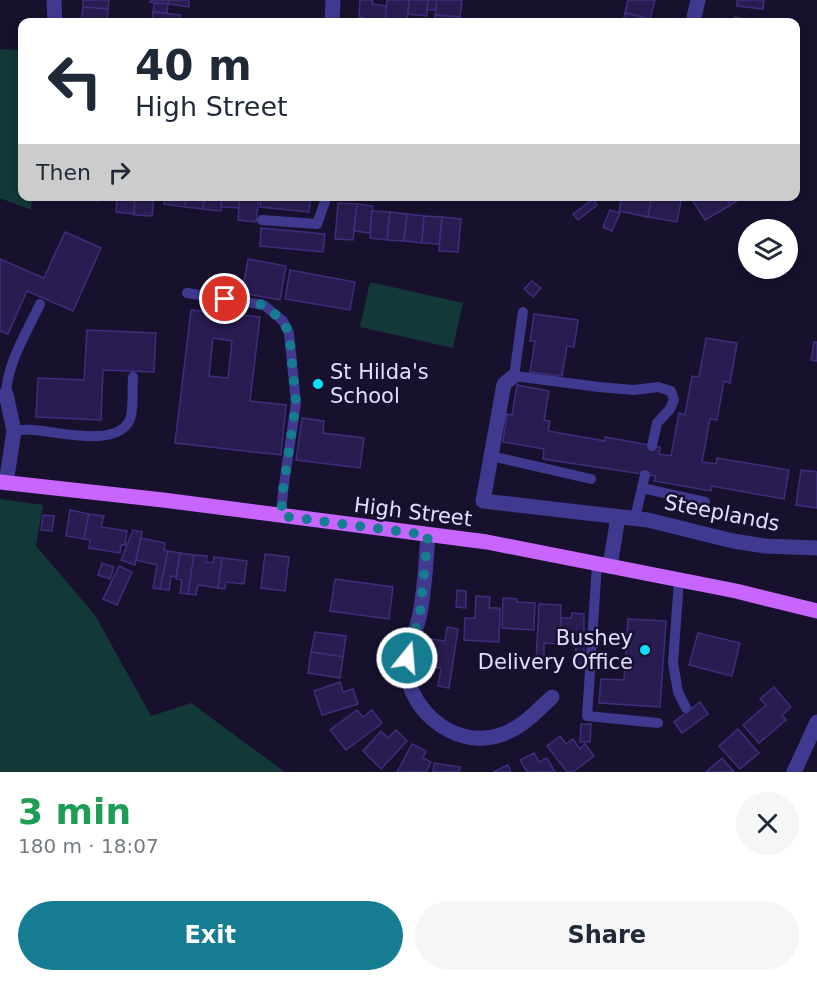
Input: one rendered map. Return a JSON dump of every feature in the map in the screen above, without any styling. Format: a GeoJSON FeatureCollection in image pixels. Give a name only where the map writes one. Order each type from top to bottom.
{"type":"FeatureCollection","features":[{"type":"Feature","properties":{"kind":"main road","name":"High Street"},"geometry":{"type":"LineString","coordinates":[[3,482],[163,500],[487,542],[679,580],[817,611]]}},
{"type":"Feature","properties":{"kind":"street"},"geometry":{"type":"LineString","coordinates":[[54,0],[55,18]]}},
{"type":"Feature","properties":{"kind":"street"},"geometry":{"type":"LineString","coordinates":[[332,18],[333,0]]}},
{"type":"Feature","properties":{"kind":"street"},"geometry":{"type":"LineString","coordinates":[[694,18],[698,0]]}},
{"type":"Feature","properties":{"kind":"street","name":"Steeplands"},"geometry":{"type":"LineString","coordinates":[[514,376],[504,384],[483,501],[635,518],[754,544],[817,548]]}},
{"type":"Feature","properties":{"kind":"street"},"geometry":{"type":"LineString","coordinates":[[3,396],[14,431],[3,482]]}},
{"type":"Feature","properties":{"kind":"street"},"geometry":{"type":"LineString","coordinates":[[603,565],[618,517]]}},
{"type":"Feature","properties":{"kind":"street"},"geometry":{"type":"LineString","coordinates":[[428,535],[420,614],[407,658],[410,684],[425,711],[451,732],[468,738],[486,738],[515,729],[552,697]]}},
{"type":"Feature","properties":{"kind":"street"},"geometry":{"type":"LineString","coordinates":[[794,772],[817,723]]}},
{"type":"Feature","properties":{"kind":"lane"},"geometry":{"type":"LineString","coordinates":[[262,220],[317,224],[325,201]]}},
{"type":"Feature","properties":{"kind":"lane"},"geometry":{"type":"LineString","coordinates":[[187,293],[264,305],[283,321],[289,333],[296,403],[281,516]]}},
{"type":"Feature","properties":{"kind":"lane"},"geometry":{"type":"LineString","coordinates":[[3,396],[13,364],[40,304]]}},
{"type":"Feature","properties":{"kind":"lane"},"geometry":{"type":"LineString","coordinates":[[523,312],[514,376],[634,390],[658,387],[670,391],[674,400],[670,409],[657,423],[652,446]]}},
{"type":"Feature","properties":{"kind":"lane"},"geometry":{"type":"LineString","coordinates":[[14,431],[33,430],[81,436],[112,434],[124,428],[130,418],[133,377]]}},
{"type":"Feature","properties":{"kind":"lane"},"geometry":{"type":"LineString","coordinates":[[491,456],[591,479]]}},
{"type":"Feature","properties":{"kind":"lane"},"geometry":{"type":"LineString","coordinates":[[635,518],[645,475]]}},
{"type":"Feature","properties":{"kind":"lane"},"geometry":{"type":"LineString","coordinates":[[642,488],[705,502]]}},
{"type":"Feature","properties":{"kind":"lane"},"geometry":{"type":"LineString","coordinates":[[603,565],[587,716],[658,723]]}},
{"type":"Feature","properties":{"kind":"lane"},"geometry":{"type":"LineString","coordinates":[[679,580],[673,663],[678,692],[686,708]]}},
{"type":"Feature","properties":{"kind":"green space"},"geometry":{"type":"Polygon","coordinates":[[[0,49],[18,50],[18,201],[32,201],[31,210],[0,198],[0,49]]]}},
{"type":"Feature","properties":{"kind":"green space"},"geometry":{"type":"Polygon","coordinates":[[[370,282],[463,303],[453,348],[360,327],[370,282]]]}},
{"type":"Feature","properties":{"kind":"green space"},"geometry":{"type":"Polygon","coordinates":[[[0,499],[43,505],[36,546],[95,615],[151,716],[191,703],[285,772],[0,772],[0,499]]]}},
{"type":"Feature","properties":{"kind":"building"},"geometry":{"type":"Polygon","coordinates":[[[83,0],[109,0],[108,9],[83,7],[83,0]]]}},
{"type":"Feature","properties":{"kind":"building"},"geometry":{"type":"Polygon","coordinates":[[[151,0],[169,0],[168,4],[150,2],[151,0]]]}},
{"type":"Feature","properties":{"kind":"building"},"geometry":{"type":"Polygon","coordinates":[[[169,0],[189,0],[189,7],[168,4],[169,0]]]}},
{"type":"Feature","properties":{"kind":"building"},"geometry":{"type":"Polygon","coordinates":[[[360,0],[373,0],[372,4],[387,6],[386,18],[359,17],[360,0]]]}},
{"type":"Feature","properties":{"kind":"building"},"geometry":{"type":"Polygon","coordinates":[[[387,0],[409,0],[407,18],[385,18],[387,0]]]}},
{"type":"Feature","properties":{"kind":"building"},"geometry":{"type":"Polygon","coordinates":[[[409,0],[428,0],[427,16],[408,14],[409,0]]]}},
{"type":"Feature","properties":{"kind":"building"},"geometry":{"type":"Polygon","coordinates":[[[428,0],[437,0],[436,10],[427,10],[428,0]]]}},
{"type":"Feature","properties":{"kind":"building"},"geometry":{"type":"Polygon","coordinates":[[[437,0],[462,0],[460,17],[435,15],[437,0]]]}},
{"type":"Feature","properties":{"kind":"building"},"geometry":{"type":"Polygon","coordinates":[[[628,0],[655,0],[650,18],[625,13],[628,0]]]}},
{"type":"Feature","properties":{"kind":"building"},"geometry":{"type":"Polygon","coordinates":[[[737,0],[764,0],[763,9],[737,6],[737,0]]]}},
{"type":"Feature","properties":{"kind":"building"},"geometry":{"type":"Polygon","coordinates":[[[154,3],[168,4],[167,13],[153,12],[154,3]]]}},
{"type":"Feature","properties":{"kind":"building"},"geometry":{"type":"Polygon","coordinates":[[[83,7],[108,9],[107,18],[82,18],[83,7]]]}},
{"type":"Feature","properties":{"kind":"building"},"geometry":{"type":"Polygon","coordinates":[[[153,12],[180,15],[180,18],[152,18],[153,12]]]}},
{"type":"Feature","properties":{"kind":"building"},"geometry":{"type":"Polygon","coordinates":[[[625,13],[646,18],[624,18],[625,13]]]}},
{"type":"Feature","properties":{"kind":"building"},"geometry":{"type":"Polygon","coordinates":[[[435,15],[460,17],[460,18],[435,18],[435,15]]]}},
{"type":"Feature","properties":{"kind":"building"},"geometry":{"type":"Polygon","coordinates":[[[117,201],[135,201],[134,214],[116,212],[117,201]]]}},
{"type":"Feature","properties":{"kind":"building"},"geometry":{"type":"Polygon","coordinates":[[[135,201],[154,201],[152,216],[134,215],[135,201]]]}},
{"type":"Feature","properties":{"kind":"building"},"geometry":{"type":"Polygon","coordinates":[[[164,201],[186,201],[185,207],[164,204],[164,201]]]}},
{"type":"Feature","properties":{"kind":"building"},"geometry":{"type":"Polygon","coordinates":[[[186,201],[204,201],[203,209],[185,207],[186,201]]]}},
{"type":"Feature","properties":{"kind":"building"},"geometry":{"type":"Polygon","coordinates":[[[204,201],[222,201],[221,211],[203,209],[204,201]]]}},
{"type":"Feature","properties":{"kind":"building"},"geometry":{"type":"Polygon","coordinates":[[[222,201],[240,201],[239,208],[221,207],[222,201]]]}},
{"type":"Feature","properties":{"kind":"building"},"geometry":{"type":"Polygon","coordinates":[[[240,201],[258,201],[256,222],[238,220],[240,201]]]}},
{"type":"Feature","properties":{"kind":"building"},"geometry":{"type":"Polygon","coordinates":[[[261,201],[310,201],[309,212],[260,207],[261,201]]]}},
{"type":"Feature","properties":{"kind":"building"},"geometry":{"type":"Polygon","coordinates":[[[590,201],[594,201],[597,205],[578,220],[573,214],[590,201]]]}},
{"type":"Feature","properties":{"kind":"building"},"geometry":{"type":"Polygon","coordinates":[[[621,201],[651,201],[648,217],[619,211],[621,201]]]}},
{"type":"Feature","properties":{"kind":"building"},"geometry":{"type":"Polygon","coordinates":[[[651,201],[681,201],[677,222],[648,217],[651,201]]]}},
{"type":"Feature","properties":{"kind":"building"},"geometry":{"type":"Polygon","coordinates":[[[693,201],[728,201],[731,205],[705,220],[693,201]]]}},
{"type":"Feature","properties":{"kind":"building"},"geometry":{"type":"Polygon","coordinates":[[[338,203],[357,204],[353,240],[335,239],[338,203]]]}},
{"type":"Feature","properties":{"kind":"building"},"geometry":{"type":"Polygon","coordinates":[[[357,204],[373,206],[370,233],[354,231],[357,204]]]}},
{"type":"Feature","properties":{"kind":"building"},"geometry":{"type":"Polygon","coordinates":[[[610,210],[620,213],[612,231],[603,227],[610,210]]]}},
{"type":"Feature","properties":{"kind":"building"},"geometry":{"type":"Polygon","coordinates":[[[372,211],[390,212],[387,240],[370,238],[372,211]]]}},
{"type":"Feature","properties":{"kind":"building"},"geometry":{"type":"Polygon","coordinates":[[[390,212],[407,214],[404,241],[387,240],[390,212]]]}},
{"type":"Feature","properties":{"kind":"building"},"geometry":{"type":"Polygon","coordinates":[[[407,214],[424,216],[422,243],[404,241],[407,214]]]}},
{"type":"Feature","properties":{"kind":"building"},"geometry":{"type":"Polygon","coordinates":[[[424,216],[442,217],[439,244],[422,243],[424,216]]]}},
{"type":"Feature","properties":{"kind":"building"},"geometry":{"type":"Polygon","coordinates":[[[442,217],[461,219],[458,252],[439,251],[442,217]]]}},
{"type":"Feature","properties":{"kind":"building"},"geometry":{"type":"Polygon","coordinates":[[[261,228],[325,234],[323,252],[260,246],[261,228]]]}},
{"type":"Feature","properties":{"kind":"building"},"geometry":{"type":"Polygon","coordinates":[[[65,232],[101,248],[73,311],[27,291],[8,334],[0,331],[0,259],[44,278],[65,232]]]}},
{"type":"Feature","properties":{"kind":"building"},"geometry":{"type":"Polygon","coordinates":[[[248,259],[286,266],[280,300],[242,293],[248,259]]]}},
{"type":"Feature","properties":{"kind":"building"},"geometry":{"type":"Polygon","coordinates":[[[290,270],[355,282],[350,310],[285,299],[290,270]]]}},
{"type":"Feature","properties":{"kind":"building"},"geometry":{"type":"Polygon","coordinates":[[[532,281],[541,288],[533,297],[524,289],[532,281]]]}},
{"type":"Feature","properties":{"kind":"building"},"geometry":{"type":"Polygon","coordinates":[[[191,310],[260,317],[250,401],[286,405],[281,455],[175,443],[191,310]],[[213,338],[209,376],[228,378],[232,341],[213,338]]]}},
{"type":"Feature","properties":{"kind":"building"},"geometry":{"type":"Polygon","coordinates":[[[534,314],[578,320],[574,347],[567,346],[562,376],[530,372],[535,341],[530,341],[534,314]]]}},
{"type":"Feature","properties":{"kind":"building"},"geometry":{"type":"Polygon","coordinates":[[[87,330],[156,333],[154,372],[103,370],[101,420],[36,417],[38,378],[84,380],[87,330]]]}},
{"type":"Feature","properties":{"kind":"building"},"geometry":{"type":"Polygon","coordinates":[[[706,338],[737,343],[730,383],[724,381],[717,420],[710,419],[702,462],[716,464],[717,458],[789,470],[784,499],[712,486],[711,491],[654,481],[656,476],[543,459],[544,449],[503,442],[507,414],[512,415],[517,385],[549,391],[544,420],[550,421],[548,431],[605,441],[605,437],[660,447],[659,454],[671,456],[679,413],[685,415],[692,376],[699,377],[706,338]]]}},
{"type":"Feature","properties":{"kind":"building"},"geometry":{"type":"Polygon","coordinates":[[[814,342],[817,342],[817,361],[811,360],[814,342]]]}},
{"type":"Feature","properties":{"kind":"building"},"geometry":{"type":"Polygon","coordinates":[[[302,418],[324,421],[323,433],[364,438],[360,468],[296,460],[302,418]]]}},
{"type":"Feature","properties":{"kind":"building"},"geometry":{"type":"Polygon","coordinates":[[[801,470],[817,472],[817,508],[796,505],[801,470]]]}},
{"type":"Feature","properties":{"kind":"building"},"geometry":{"type":"Polygon","coordinates":[[[70,510],[89,514],[84,539],[66,536],[70,510]]]}},
{"type":"Feature","properties":{"kind":"building"},"geometry":{"type":"Polygon","coordinates":[[[89,514],[104,516],[101,527],[127,531],[125,545],[121,545],[120,553],[89,548],[90,540],[84,539],[89,514]]]}},
{"type":"Feature","properties":{"kind":"building"},"geometry":{"type":"Polygon","coordinates":[[[43,515],[54,516],[52,531],[41,530],[43,515]]]}},
{"type":"Feature","properties":{"kind":"building"},"geometry":{"type":"Polygon","coordinates":[[[133,530],[142,532],[135,565],[121,560],[133,530]]]}},
{"type":"Feature","properties":{"kind":"building"},"geometry":{"type":"Polygon","coordinates":[[[141,538],[165,543],[164,550],[168,551],[160,589],[153,588],[157,565],[136,560],[141,538]]]}},
{"type":"Feature","properties":{"kind":"building"},"geometry":{"type":"Polygon","coordinates":[[[168,551],[180,553],[176,577],[171,576],[169,590],[160,589],[168,551]]]}},
{"type":"Feature","properties":{"kind":"building"},"geometry":{"type":"Polygon","coordinates":[[[180,553],[194,555],[188,594],[180,593],[182,580],[176,579],[180,553]]]}},
{"type":"Feature","properties":{"kind":"building"},"geometry":{"type":"Polygon","coordinates":[[[265,554],[289,557],[285,591],[261,588],[265,554]]]}},
{"type":"Feature","properties":{"kind":"building"},"geometry":{"type":"Polygon","coordinates":[[[194,555],[207,556],[206,562],[213,563],[214,557],[222,558],[218,588],[198,585],[196,595],[188,594],[194,555]]]}},
{"type":"Feature","properties":{"kind":"building"},"geometry":{"type":"Polygon","coordinates":[[[222,558],[247,561],[244,584],[226,582],[225,589],[218,588],[222,558]]]}},
{"type":"Feature","properties":{"kind":"building"},"geometry":{"type":"Polygon","coordinates":[[[102,563],[114,567],[110,579],[98,575],[102,563]]]}},
{"type":"Feature","properties":{"kind":"building"},"geometry":{"type":"Polygon","coordinates":[[[119,566],[132,572],[117,605],[103,599],[119,566]]]}},
{"type":"Feature","properties":{"kind":"building"},"geometry":{"type":"Polygon","coordinates":[[[335,579],[393,587],[389,619],[330,611],[335,579]]]}},
{"type":"Feature","properties":{"kind":"building"},"geometry":{"type":"Polygon","coordinates":[[[457,590],[466,591],[466,608],[456,607],[457,590]]]}},
{"type":"Feature","properties":{"kind":"building"},"geometry":{"type":"Polygon","coordinates":[[[476,596],[490,597],[489,608],[500,608],[499,642],[464,640],[465,618],[475,618],[476,596]]]}},
{"type":"Feature","properties":{"kind":"building"},"geometry":{"type":"Polygon","coordinates":[[[503,598],[535,603],[534,630],[502,628],[503,598]]]}},
{"type":"Feature","properties":{"kind":"building"},"geometry":{"type":"Polygon","coordinates":[[[539,604],[561,605],[560,644],[544,643],[544,662],[536,661],[539,604]]]}},
{"type":"Feature","properties":{"kind":"building"},"geometry":{"type":"Polygon","coordinates":[[[572,613],[584,614],[584,665],[575,664],[576,644],[560,644],[561,618],[571,618],[572,613]]]}},
{"type":"Feature","properties":{"kind":"building","name":"Bushey Delivery Office"},"geometry":{"type":"Polygon","coordinates":[[[628,619],[666,621],[660,707],[599,703],[601,679],[624,680],[628,619]]]}},
{"type":"Feature","properties":{"kind":"building"},"geometry":{"type":"Polygon","coordinates":[[[447,627],[458,629],[449,688],[438,686],[441,668],[427,666],[431,639],[445,641],[447,627]]]}},
{"type":"Feature","properties":{"kind":"building"},"geometry":{"type":"Polygon","coordinates":[[[315,632],[346,636],[343,657],[311,652],[315,632]]]}},
{"type":"Feature","properties":{"kind":"building"},"geometry":{"type":"Polygon","coordinates":[[[698,633],[740,643],[732,676],[689,665],[698,633]]]}},
{"type":"Feature","properties":{"kind":"building"},"geometry":{"type":"Polygon","coordinates":[[[311,652],[343,657],[340,678],[308,673],[311,652]]]}},
{"type":"Feature","properties":{"kind":"building"},"geometry":{"type":"Polygon","coordinates":[[[340,682],[343,692],[353,689],[358,704],[322,715],[314,691],[340,682]]]}},
{"type":"Feature","properties":{"kind":"building"},"geometry":{"type":"Polygon","coordinates":[[[774,687],[791,707],[782,715],[786,720],[759,743],[743,725],[766,705],[760,699],[774,687]]]}},
{"type":"Feature","properties":{"kind":"building"},"geometry":{"type":"Polygon","coordinates":[[[700,702],[708,714],[682,733],[674,722],[700,702]]]}},
{"type":"Feature","properties":{"kind":"building"},"geometry":{"type":"Polygon","coordinates":[[[357,710],[363,717],[372,710],[382,723],[346,750],[330,730],[357,710]]]}},
{"type":"Feature","properties":{"kind":"building"},"geometry":{"type":"Polygon","coordinates":[[[581,724],[591,724],[590,742],[580,742],[581,724]]]}},
{"type":"Feature","properties":{"kind":"building"},"geometry":{"type":"Polygon","coordinates":[[[738,729],[759,753],[740,769],[719,746],[738,729]]]}},
{"type":"Feature","properties":{"kind":"building"},"geometry":{"type":"Polygon","coordinates":[[[396,730],[407,741],[381,769],[363,751],[381,731],[388,738],[396,730]]]}},
{"type":"Feature","properties":{"kind":"building"},"geometry":{"type":"Polygon","coordinates":[[[560,736],[566,744],[573,739],[580,749],[585,744],[594,756],[573,772],[567,772],[547,746],[560,736]]]}},
{"type":"Feature","properties":{"kind":"building"},"geometry":{"type":"Polygon","coordinates":[[[412,744],[426,751],[423,758],[431,762],[426,772],[397,772],[412,744]]]}},
{"type":"Feature","properties":{"kind":"building"},"geometry":{"type":"Polygon","coordinates":[[[534,753],[539,762],[547,758],[555,772],[527,772],[520,760],[534,753]]]}},
{"type":"Feature","properties":{"kind":"building"},"geometry":{"type":"Polygon","coordinates":[[[722,758],[734,772],[706,772],[722,758]]]}},
{"type":"Feature","properties":{"kind":"building"},"geometry":{"type":"Polygon","coordinates":[[[434,763],[460,767],[459,772],[433,772],[434,763]]]}},
{"type":"Feature","properties":{"kind":"building"},"geometry":{"type":"Polygon","coordinates":[[[508,765],[511,772],[493,772],[508,765]]]}},
{"type":"Feature","properties":{"kind":"place","name":"St Hilda's School"},"geometry":{"type":"Point","coordinates":[318,384]}},
{"type":"Feature","properties":{"kind":"place","name":"Bushey Delivery Office"},"geometry":{"type":"Point","coordinates":[645,650]}},
{"type":"Feature","properties":{"kind":"route"},"geometry":{"type":"LineString","coordinates":[[225,299],[264,305],[283,321],[289,333],[296,403],[281,516],[428,535],[420,614],[407,658]]}}]}
